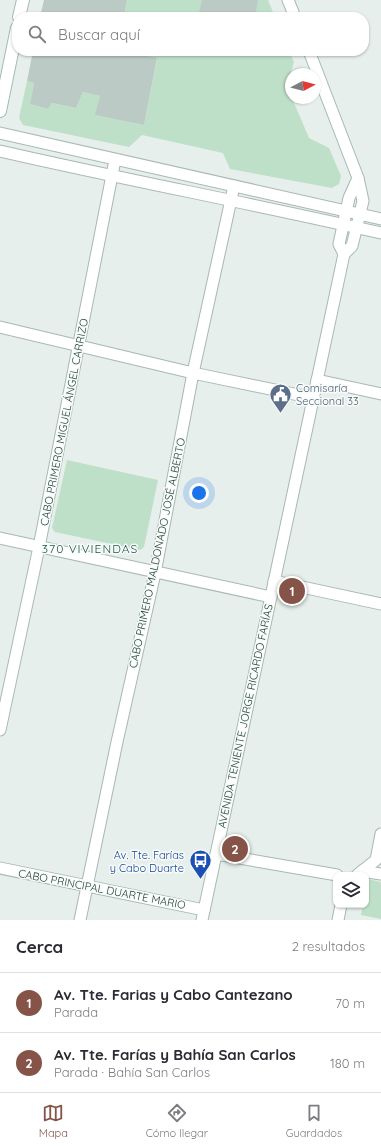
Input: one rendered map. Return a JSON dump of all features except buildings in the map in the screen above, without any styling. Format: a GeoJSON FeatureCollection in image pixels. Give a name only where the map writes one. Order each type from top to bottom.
{"type":"FeatureCollection","features":[{"type":"Feature","properties":{"kind":"street"},"geometry":{"type":"LineString","coordinates":[[20,12],[23,0]]}},
{"type":"Feature","properties":{"kind":"street"},"geometry":{"type":"LineString","coordinates":[[288,0],[293,12]]}},
{"type":"Feature","properties":{"kind":"street"},"geometry":{"type":"LineString","coordinates":[[0,111],[12,52]]}},
{"type":"Feature","properties":{"kind":"street","name":"AVENIDA TENIENTE JORGE RICARDO FARÍAS"},"geometry":{"type":"LineString","coordinates":[[203,915],[344,254],[352,246],[363,200],[358,178],[311,56]]}},
{"type":"Feature","properties":{"kind":"street"},"geometry":{"type":"LineString","coordinates":[[0,133],[116,160],[347,210],[381,219]]}},
{"type":"Feature","properties":{"kind":"street"},"geometry":{"type":"LineString","coordinates":[[0,152],[381,233]]}},
{"type":"Feature","properties":{"kind":"street","name":"CABO PRIMERO MIGUEL ÁNGEL CARRIZO"},"geometry":{"type":"LineString","coordinates":[[0,730],[39,548],[78,345],[116,160]]}},
{"type":"Feature","properties":{"kind":"street","name":"AVENIDA TENIENTE JORGE RICARDO FARÍAS"},"geometry":{"type":"LineString","coordinates":[[344,254],[339,244],[349,198],[358,178]]}},
{"type":"Feature","properties":{"kind":"street","name":"CABO PRIMERO MALDONADO JOSÉ ALBERTO"},"geometry":{"type":"LineString","coordinates":[[80,920],[86,886],[155,572],[193,373],[234,186]]}},
{"type":"Feature","properties":{"kind":"street"},"geometry":{"type":"LineString","coordinates":[[0,327],[193,373],[313,398]]}},
{"type":"Feature","properties":{"kind":"street"},"geometry":{"type":"LineString","coordinates":[[317,380],[381,394]]}},
{"type":"Feature","properties":{"kind":"street"},"geometry":{"type":"LineString","coordinates":[[0,538],[39,548],[271,597]]}},
{"type":"Feature","properties":{"kind":"street"},"geometry":{"type":"LineString","coordinates":[[274,581],[381,604]]}},
{"type":"Feature","properties":{"kind":"street"},"geometry":{"type":"LineString","coordinates":[[361,872],[376,860],[381,834]]}},
{"type":"Feature","properties":{"kind":"street"},"geometry":{"type":"LineString","coordinates":[[216,854],[333,874]]}},
{"type":"Feature","properties":{"kind":"street","name":"CABO PRINCIPAL DUARTE MARIO"},"geometry":{"type":"LineString","coordinates":[[0,868],[86,886],[203,915]]}},
{"type":"Feature","properties":{"kind":"street"},"geometry":{"type":"LineString","coordinates":[[369,873],[381,874]]}},
{"type":"Feature","properties":{"kind":"street"},"geometry":{"type":"LineString","coordinates":[[338,920],[340,908]]}},
{"type":"Feature","properties":{"kind":"green space"},"geometry":{"type":"Polygon","coordinates":[[[127,0],[268,0],[273,12],[125,12],[127,0]]]}},
{"type":"Feature","properties":{"kind":"green space"},"geometry":{"type":"Polygon","coordinates":[[[143,56],[291,56],[294,62],[292,68],[285,68],[285,104],[295,104],[309,138],[329,148],[341,176],[339,184],[332,188],[230,169],[223,153],[142,135],[129,147],[23,125],[19,118],[27,81],[34,83],[30,104],[48,109],[52,103],[76,108],[83,92],[100,96],[96,115],[144,125],[157,59],[143,56]]]}},
{"type":"Feature","properties":{"kind":"green space"},"geometry":{"type":"Polygon","coordinates":[[[67,460],[158,480],[144,547],[140,550],[55,532],[52,528],[67,460]]]}},
{"type":"Feature","properties":{"kind":"green space"},"geometry":{"type":"Polygon","coordinates":[[[369,879],[381,882],[381,919],[361,915],[362,908],[369,908],[369,879]]]}},
{"type":"Feature","properties":{"kind":"place","name":"Comisaría Seccional 33"},"geometry":{"type":"Point","coordinates":[280,414]}},
{"type":"Feature","properties":{"kind":"place","name":"Av. Tte. Farias y Cabo Cantezano"},"geometry":{"type":"Point","coordinates":[292,591]}},
{"type":"Feature","properties":{"kind":"place","name":"Av. Tte. Farías y Bahía San Carlos"},"geometry":{"type":"Point","coordinates":[235,849]}},
{"type":"Feature","properties":{"kind":"place","name":"Av. Tte. Farías y Cabo Duarte"},"geometry":{"type":"Point","coordinates":[200,880]}},
{"type":"Feature","properties":{"kind":"district","name":"370 VIVIENDAS"},"geometry":{"type":"Point","coordinates":[90,548]}}]}
